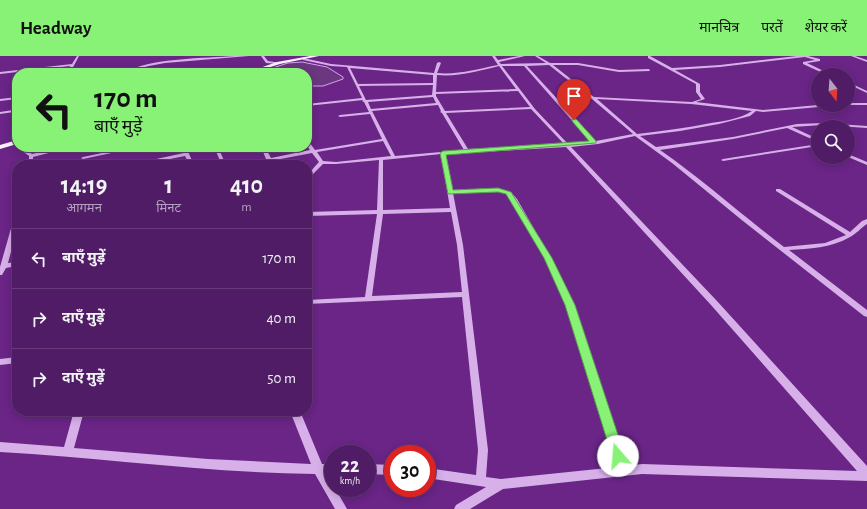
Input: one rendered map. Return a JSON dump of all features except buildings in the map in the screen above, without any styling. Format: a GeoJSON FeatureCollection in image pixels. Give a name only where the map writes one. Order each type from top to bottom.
{"type":"FeatureCollection","features":[{"type":"Feature","properties":{"kind":"main road"},"geometry":{"type":"LineString","coordinates":[[263,68],[279,63],[317,56]]}},
{"type":"Feature","properties":{"kind":"main road"},"geometry":{"type":"LineString","coordinates":[[0,147],[12,145]]}},
{"type":"Feature","properties":{"kind":"street"},"geometry":{"type":"LineString","coordinates":[[70,68],[78,56]]}},
{"type":"Feature","properties":{"kind":"street"},"geometry":{"type":"LineString","coordinates":[[183,60],[188,56]]}},
{"type":"Feature","properties":{"kind":"street"},"geometry":{"type":"LineString","coordinates":[[137,68],[183,60],[248,56]]}},
{"type":"Feature","properties":{"kind":"street"},"geometry":{"type":"LineString","coordinates":[[262,56],[267,62],[279,63]]}},
{"type":"Feature","properties":{"kind":"street"},"geometry":{"type":"LineString","coordinates":[[493,56],[532,108],[714,303],[867,475]]}},
{"type":"Feature","properties":{"kind":"street"},"geometry":{"type":"LineString","coordinates":[[304,59],[348,67],[453,75],[524,56]]}},
{"type":"Feature","properties":{"kind":"street"},"geometry":{"type":"LineString","coordinates":[[536,56],[593,98],[636,135],[674,162],[867,314]]}},
{"type":"Feature","properties":{"kind":"street"},"geometry":{"type":"LineString","coordinates":[[671,69],[720,66],[805,56],[818,60],[804,63],[815,68]]}},
{"type":"Feature","properties":{"kind":"street"},"geometry":{"type":"LineString","coordinates":[[852,56],[867,61]]}},
{"type":"Feature","properties":{"kind":"street"},"geometry":{"type":"LineString","coordinates":[[649,57],[698,84],[698,92],[703,99],[691,103]]}},
{"type":"Feature","properties":{"kind":"street"},"geometry":{"type":"LineString","coordinates":[[36,68],[40,62]]}},
{"type":"Feature","properties":{"kind":"street"},"geometry":{"type":"LineString","coordinates":[[439,63],[434,74],[434,95],[442,112],[467,151]]}},
{"type":"Feature","properties":{"kind":"street"},"geometry":{"type":"LineString","coordinates":[[498,63],[584,64],[619,71],[650,70]]}},
{"type":"Feature","properties":{"kind":"street"},"geometry":{"type":"LineString","coordinates":[[524,64],[594,142]]}},
{"type":"Feature","properties":{"kind":"street"},"geometry":{"type":"LineString","coordinates":[[44,68],[72,65]]}},
{"type":"Feature","properties":{"kind":"street"},"geometry":{"type":"LineString","coordinates":[[348,67],[394,158]]}},
{"type":"Feature","properties":{"kind":"street"},"geometry":{"type":"LineString","coordinates":[[0,73],[12,72]]}},
{"type":"Feature","properties":{"kind":"street"},"geometry":{"type":"LineString","coordinates":[[356,85],[434,84]]}},
{"type":"Feature","properties":{"kind":"street"},"geometry":{"type":"LineString","coordinates":[[855,86],[867,92]]}},
{"type":"Feature","properties":{"kind":"street"},"geometry":{"type":"LineString","coordinates":[[312,105],[519,90]]}},
{"type":"Feature","properties":{"kind":"street"},"geometry":{"type":"LineString","coordinates":[[0,100],[12,98]]}},
{"type":"Feature","properties":{"kind":"street"},"geometry":{"type":"LineString","coordinates":[[593,98],[691,103],[756,110],[811,106]]}},
{"type":"Feature","properties":{"kind":"street"},"geometry":{"type":"LineString","coordinates":[[340,116],[370,111],[438,104]]}},
{"type":"Feature","properties":{"kind":"street"},"geometry":{"type":"LineString","coordinates":[[855,104],[867,104]]}},
{"type":"Feature","properties":{"kind":"street"},"geometry":{"type":"LineString","coordinates":[[442,112],[532,108]]}},
{"type":"Feature","properties":{"kind":"street"},"geometry":{"type":"LineString","coordinates":[[312,149],[322,162],[336,164],[467,151],[567,145],[621,139],[636,135],[707,125],[753,114],[756,110]]}},
{"type":"Feature","properties":{"kind":"street"},"geometry":{"type":"LineString","coordinates":[[0,113],[12,111]]}},
{"type":"Feature","properties":{"kind":"street"},"geometry":{"type":"LineString","coordinates":[[655,149],[733,138],[788,127],[823,124],[867,127]]}},
{"type":"Feature","properties":{"kind":"street"},"geometry":{"type":"LineString","coordinates":[[788,127],[811,138]]}},
{"type":"Feature","properties":{"kind":"street"},"geometry":{"type":"LineString","coordinates":[[314,151],[384,140]]}},
{"type":"Feature","properties":{"kind":"street"},"geometry":{"type":"LineString","coordinates":[[723,160],[811,146]]}},
{"type":"Feature","properties":{"kind":"street"},"geometry":{"type":"LineString","coordinates":[[26,152],[31,156]]}},
{"type":"Feature","properties":{"kind":"street"},"geometry":{"type":"LineString","coordinates":[[31,156],[48,152]]}},
{"type":"Feature","properties":{"kind":"street"},"geometry":{"type":"LineString","coordinates":[[83,158],[113,152]]}},
{"type":"Feature","properties":{"kind":"street"},"geometry":{"type":"LineString","coordinates":[[265,152],[269,160],[309,152]]}},
{"type":"Feature","properties":{"kind":"street"},"geometry":{"type":"LineString","coordinates":[[443,153],[454,210],[466,294],[484,450],[481,480]]}},
{"type":"Feature","properties":{"kind":"street"},"geometry":{"type":"LineString","coordinates":[[158,160],[187,154],[190,160]]}},
{"type":"Feature","properties":{"kind":"street"},"geometry":{"type":"LineString","coordinates":[[855,158],[867,164]]}},
{"type":"Feature","properties":{"kind":"street"},"geometry":{"type":"LineString","coordinates":[[368,299],[380,212],[381,159]]}},
{"type":"Feature","properties":{"kind":"street"},"geometry":{"type":"LineString","coordinates":[[312,173],[322,162]]}},
{"type":"Feature","properties":{"kind":"street"},"geometry":{"type":"LineString","coordinates":[[450,192],[498,190],[505,191],[514,199],[548,258],[570,305],[623,471]]}},
{"type":"Feature","properties":{"kind":"street"},"geometry":{"type":"LineString","coordinates":[[778,190],[850,235]]}},
{"type":"Feature","properties":{"kind":"street"},"geometry":{"type":"LineString","coordinates":[[312,214],[454,210]]}},
{"type":"Feature","properties":{"kind":"street"},"geometry":{"type":"LineString","coordinates":[[784,249],[828,244],[850,235],[857,227],[867,221]]}},
{"type":"Feature","properties":{"kind":"street"},"geometry":{"type":"LineString","coordinates":[[0,273],[4,266],[12,241]]}},
{"type":"Feature","properties":{"kind":"street"},"geometry":{"type":"LineString","coordinates":[[4,266],[12,265]]}},
{"type":"Feature","properties":{"kind":"street"},"geometry":{"type":"LineString","coordinates":[[312,302],[466,294]]}},
{"type":"Feature","properties":{"kind":"street"},"geometry":{"type":"LineString","coordinates":[[0,362],[12,361]]}},
{"type":"Feature","properties":{"kind":"street"},"geometry":{"type":"LineString","coordinates":[[68,451],[78,416]]}},
{"type":"Feature","properties":{"kind":"street"},"geometry":{"type":"LineString","coordinates":[[297,416],[319,470],[341,509]]}},
{"type":"Feature","properties":{"kind":"street"},"geometry":{"type":"LineString","coordinates":[[0,447],[68,451],[180,463],[324,470]]}},
{"type":"Feature","properties":{"kind":"street"},"geometry":{"type":"LineString","coordinates":[[436,473],[501,484],[642,468],[867,475]]}},
{"type":"Feature","properties":{"kind":"street"},"geometry":{"type":"LineString","coordinates":[[460,509],[501,484]]}},
{"type":"Feature","properties":{"kind":"shaded area"},"geometry":{"type":"Polygon","coordinates":[[[302,62],[327,67],[343,77],[343,79],[323,86],[312,86],[312,68],[272,68],[288,63],[302,62]]]}},
{"type":"Feature","properties":{"kind":"route"},"geometry":{"type":"LineString","coordinates":[[574,120],[594,142],[443,153],[450,192],[498,190],[509,193],[514,199],[548,258],[570,305],[618,456]]}}]}
